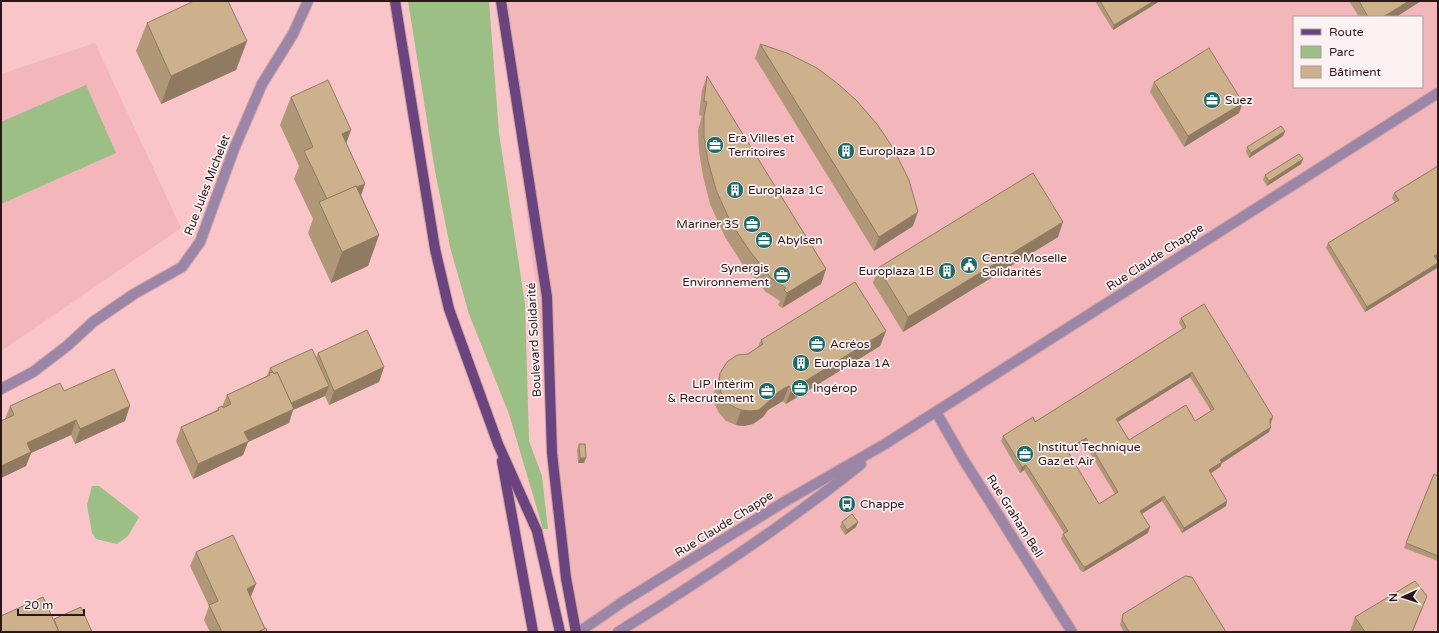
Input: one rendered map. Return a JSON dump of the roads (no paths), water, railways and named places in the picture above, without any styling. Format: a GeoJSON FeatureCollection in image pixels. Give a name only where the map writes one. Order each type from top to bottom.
{"type":"FeatureCollection","features":[{"type":"Feature","properties":{"kind":"main road"},"geometry":{"type":"LineString","coordinates":[[395,1],[435,249],[447,302],[498,444],[537,531],[560,632]]}},
{"type":"Feature","properties":{"kind":"main road","name":"Boulevard Solidarité"},"geometry":{"type":"LineString","coordinates":[[501,1],[547,297],[552,453],[566,578],[578,632]]}},
{"type":"Feature","properties":{"kind":"main road"},"geometry":{"type":"LineString","coordinates":[[498,444],[533,632]]}},
{"type":"Feature","properties":{"kind":"street","name":"Rue Jules Michelet"},"geometry":{"type":"LineString","coordinates":[[1,389],[33,372],[67,346],[93,322],[134,294],[182,267],[200,242],[234,149],[262,84],[294,34],[308,1]]}},
{"type":"Feature","properties":{"kind":"street","name":"Rue Claude Chappe"},"geometry":{"type":"LineString","coordinates":[[578,632],[624,601],[784,502],[886,444],[1438,93]]}},
{"type":"Feature","properties":{"kind":"street","name":"Rue Graham Bell"},"geometry":{"type":"LineString","coordinates":[[936,412],[963,459],[1072,632]]}},
{"type":"Feature","properties":{"kind":"street","name":"Rue Claude Chappe"},"geometry":{"type":"LineString","coordinates":[[618,632],[703,579],[781,525],[832,488],[886,444]]}},
{"type":"Feature","properties":{"kind":"place","name":"Suez"},"geometry":{"type":"Point","coordinates":[1212,100]}},
{"type":"Feature","properties":{"kind":"place","name":"Era Villes et Territoires"},"geometry":{"type":"Point","coordinates":[715,145]}},
{"type":"Feature","properties":{"kind":"place","name":"Europlaza 1D"},"geometry":{"type":"Point","coordinates":[846,151]}},
{"type":"Feature","properties":{"kind":"place","name":"Europlaza 1C"},"geometry":{"type":"Point","coordinates":[735,190]}},
{"type":"Feature","properties":{"kind":"place","name":"Mariner 3S"},"geometry":{"type":"Point","coordinates":[752,224]}},
{"type":"Feature","properties":{"kind":"place","name":"Abylsen"},"geometry":{"type":"Point","coordinates":[764,240]}},
{"type":"Feature","properties":{"kind":"place","name":"Centre Moselle Solidarités"},"geometry":{"type":"Point","coordinates":[969,265]}},
{"type":"Feature","properties":{"kind":"place","name":"Europlaza 1B"},"geometry":{"type":"Point","coordinates":[947,271]}},
{"type":"Feature","properties":{"kind":"place","name":"Synergis Environnement"},"geometry":{"type":"Point","coordinates":[782,275]}},
{"type":"Feature","properties":{"kind":"place","name":"Acréos"},"geometry":{"type":"Point","coordinates":[817,344]}},
{"type":"Feature","properties":{"kind":"place","name":"Europlaza 1A"},"geometry":{"type":"Point","coordinates":[801,363]}},
{"type":"Feature","properties":{"kind":"place","name":"Ingérop"},"geometry":{"type":"Point","coordinates":[800,388]}},
{"type":"Feature","properties":{"kind":"place","name":"LIP Intérim & Recrutement"},"geometry":{"type":"Point","coordinates":[767,391]}},
{"type":"Feature","properties":{"kind":"place","name":"Institut Technique Gaz et Air"},"geometry":{"type":"Point","coordinates":[1025,454]}},
{"type":"Feature","properties":{"kind":"place","name":"Chappe"},"geometry":{"type":"Point","coordinates":[847,504]}}]}
